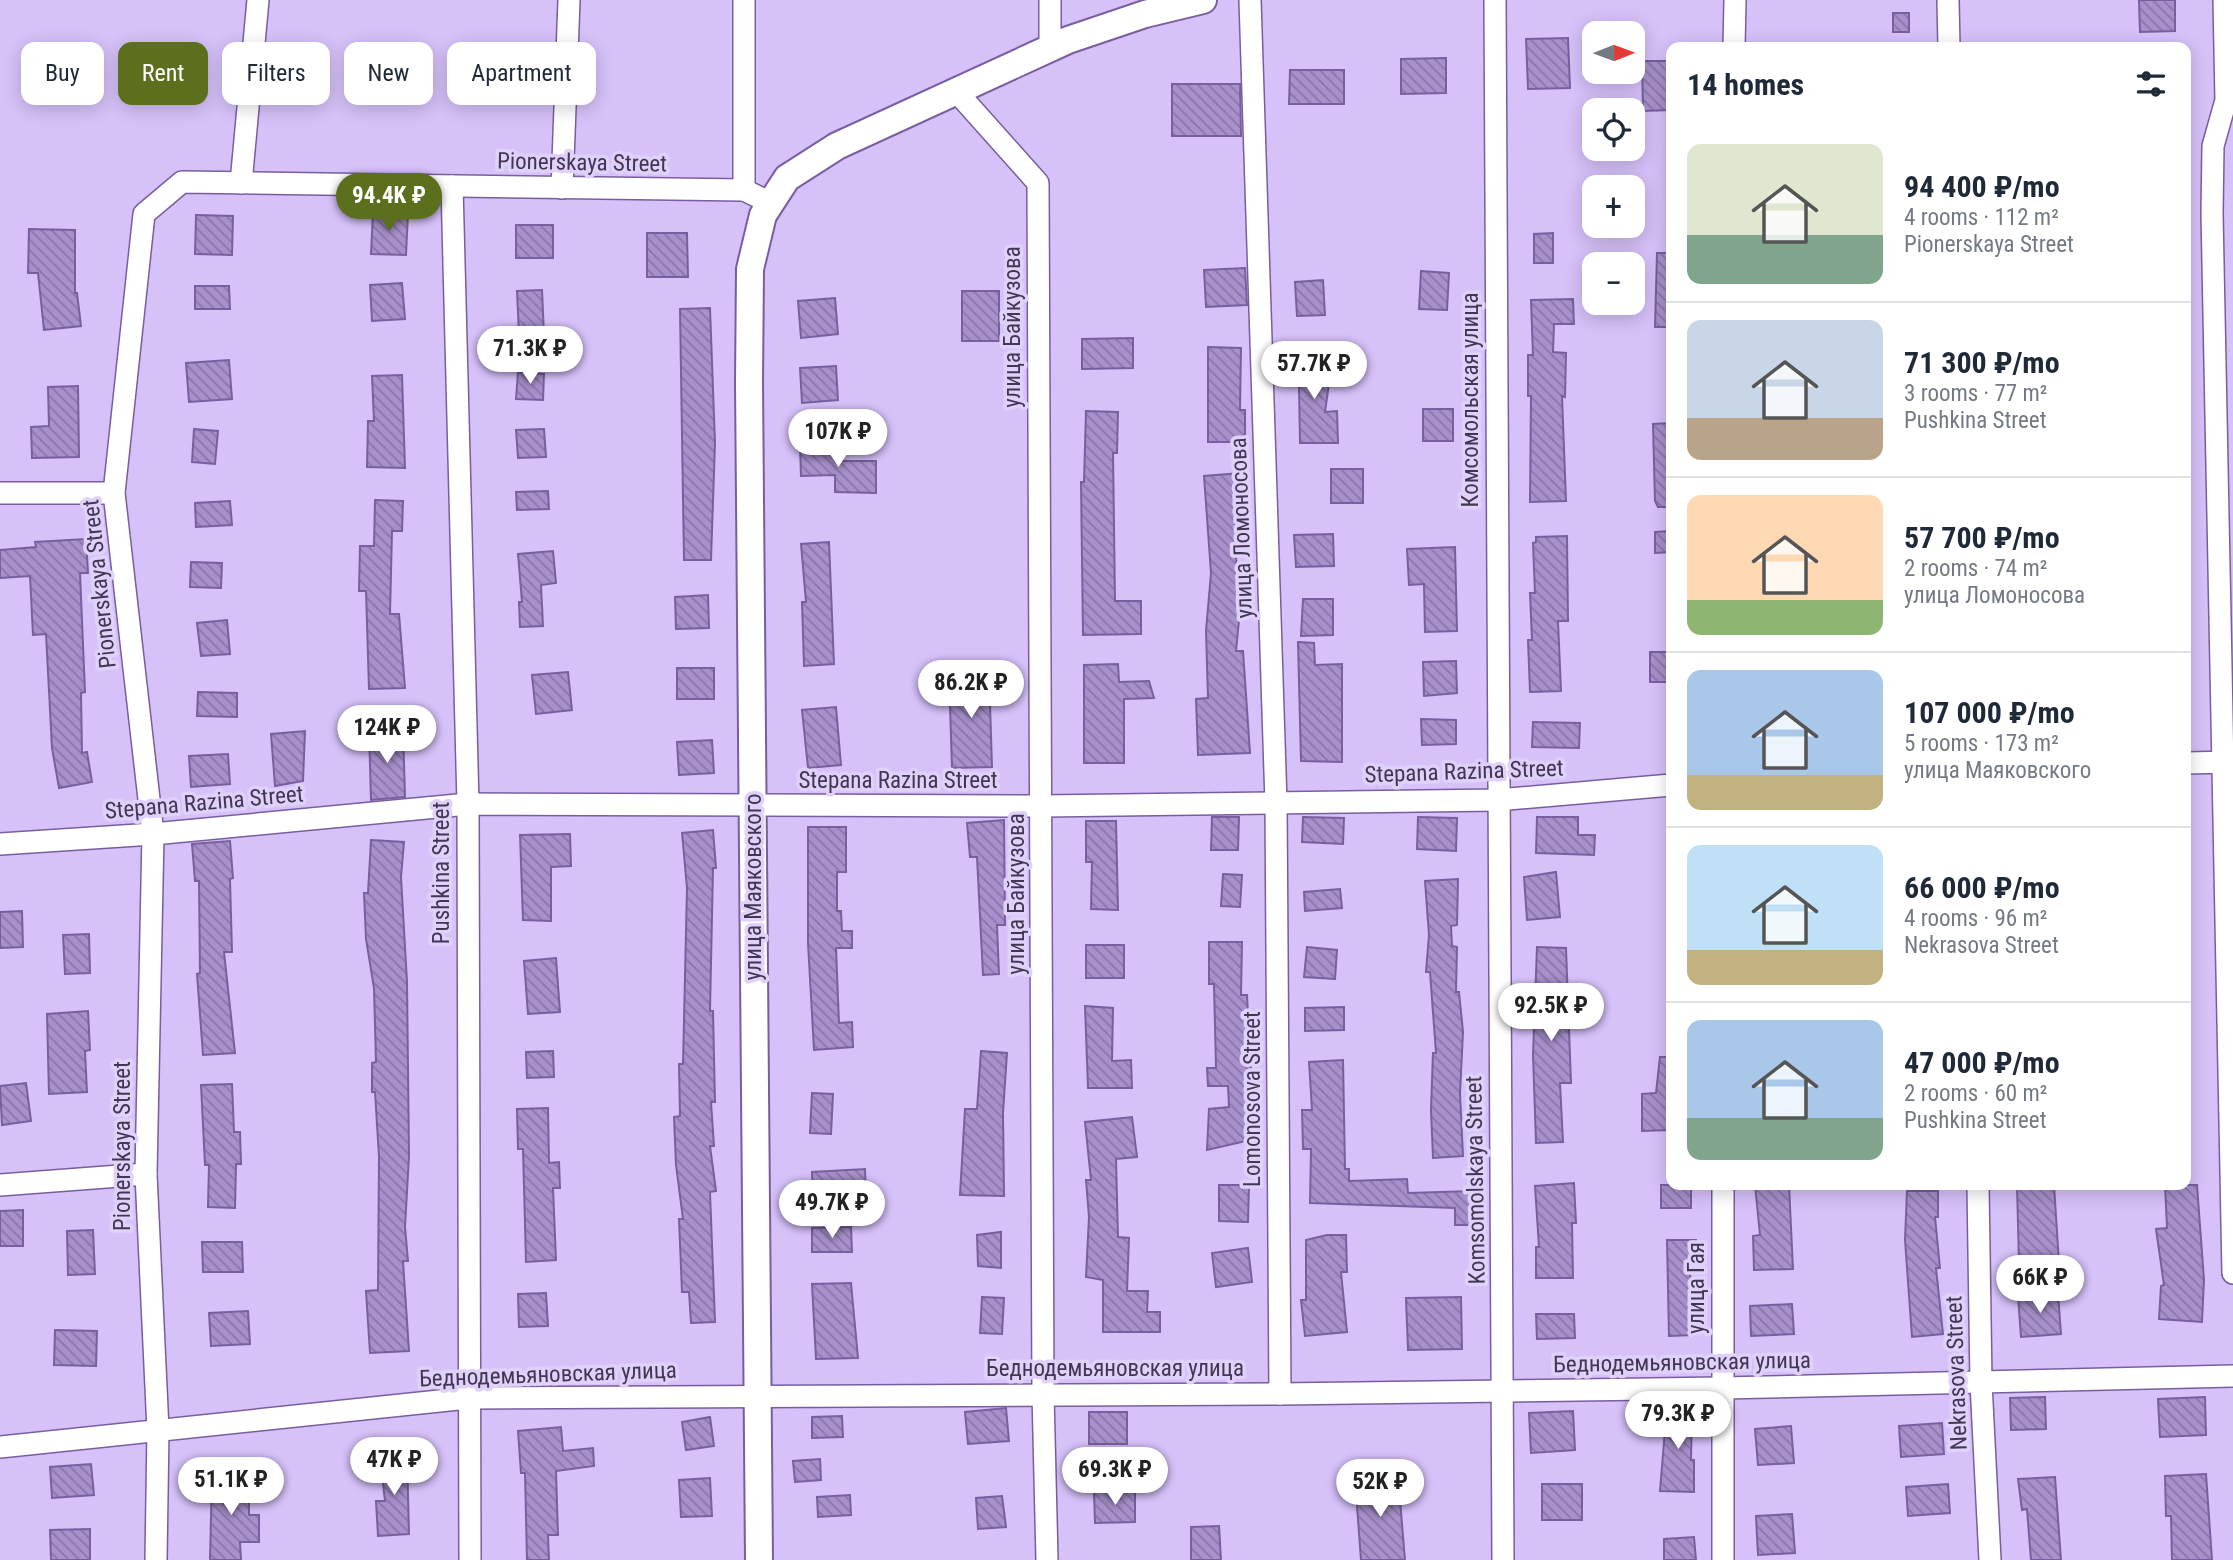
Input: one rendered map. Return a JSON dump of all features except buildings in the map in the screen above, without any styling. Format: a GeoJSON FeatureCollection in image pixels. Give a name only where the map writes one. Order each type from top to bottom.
{"type":"FeatureCollection","features":[{"type":"Feature","properties":{"kind":"street"},"geometry":{"type":"LineString","coordinates":[[241,183],[258,0]]}},
{"type":"Feature","properties":{"kind":"street"},"geometry":{"type":"LineString","coordinates":[[562,188],[569,0]]}},
{"type":"Feature","properties":{"kind":"street"},"geometry":{"type":"LineString","coordinates":[[744,0],[744,190],[767,209],[787,178],[837,146],[1050,48],[1145,15],[1203,0]]}},
{"type":"Feature","properties":{"kind":"street"},"geometry":{"type":"LineString","coordinates":[[1050,0],[1050,48]]}},
{"type":"Feature","properties":{"kind":"street","name":"улица Ломоносова"},"geometry":{"type":"LineString","coordinates":[[1250,0],[1276,803]]}},
{"type":"Feature","properties":{"kind":"street","name":"Комсомольская улица"},"geometry":{"type":"LineString","coordinates":[[1495,0],[1497,800]]}},
{"type":"Feature","properties":{"kind":"street"},"geometry":{"type":"LineString","coordinates":[[1734,42],[1735,0]]}},
{"type":"Feature","properties":{"kind":"street"},"geometry":{"type":"LineString","coordinates":[[1948,0],[1949,42]]}},
{"type":"Feature","properties":{"kind":"street"},"geometry":{"type":"LineString","coordinates":[[2224,0],[2226,100],[2213,146],[2212,213],[2227,762],[2233,1273]]}},
{"type":"Feature","properties":{"kind":"street","name":"улица Байкузова"},"geometry":{"type":"LineString","coordinates":[[956,92],[1038,183],[1043,1394],[1047,1560]]}},
{"type":"Feature","properties":{"kind":"street","name":"Pionerskaya Street"},"geometry":{"type":"LineString","coordinates":[[156,1560],[158,1430],[146,1174],[153,834],[114,493],[144,214],[182,182],[744,190]]}},
{"type":"Feature","properties":{"kind":"street","name":"Pushkina Street"},"geometry":{"type":"LineString","coordinates":[[452,186],[468,804],[470,1560]]}},
{"type":"Feature","properties":{"kind":"street","name":"улица Маяковского"},"geometry":{"type":"LineString","coordinates":[[759,1560],[750,268],[767,209]]}},
{"type":"Feature","properties":{"kind":"street"},"geometry":{"type":"LineString","coordinates":[[0,493],[114,493]]}},
{"type":"Feature","properties":{"kind":"street"},"geometry":{"type":"LineString","coordinates":[[2191,763],[2227,762]]}},
{"type":"Feature","properties":{"kind":"street","name":"Stepana Razina Street"},"geometry":{"type":"LineString","coordinates":[[0,844],[153,834],[468,804],[1042,806],[1497,800],[1666,785]]}},
{"type":"Feature","properties":{"kind":"street","name":"Komsomolskaya Street"},"geometry":{"type":"LineString","coordinates":[[1497,800],[1504,1390],[1503,1560]]}},
{"type":"Feature","properties":{"kind":"street","name":"Lomonosova Street"},"geometry":{"type":"LineString","coordinates":[[1276,803],[1280,1394]]}},
{"type":"Feature","properties":{"kind":"street"},"geometry":{"type":"LineString","coordinates":[[0,1185],[146,1174]]}},
{"type":"Feature","properties":{"kind":"street","name":"улица Гая"},"geometry":{"type":"LineString","coordinates":[[1723,1190],[1723,1560]]}},
{"type":"Feature","properties":{"kind":"street","name":"Nekrasova Street"},"geometry":{"type":"LineString","coordinates":[[1978,1190],[1981,1383],[1990,1560]]}},
{"type":"Feature","properties":{"kind":"street","name":"Беднодемьяновская улица"},"geometry":{"type":"LineString","coordinates":[[0,1447],[468,1398],[1280,1394],[1722,1388],[2233,1376]]}}]}
